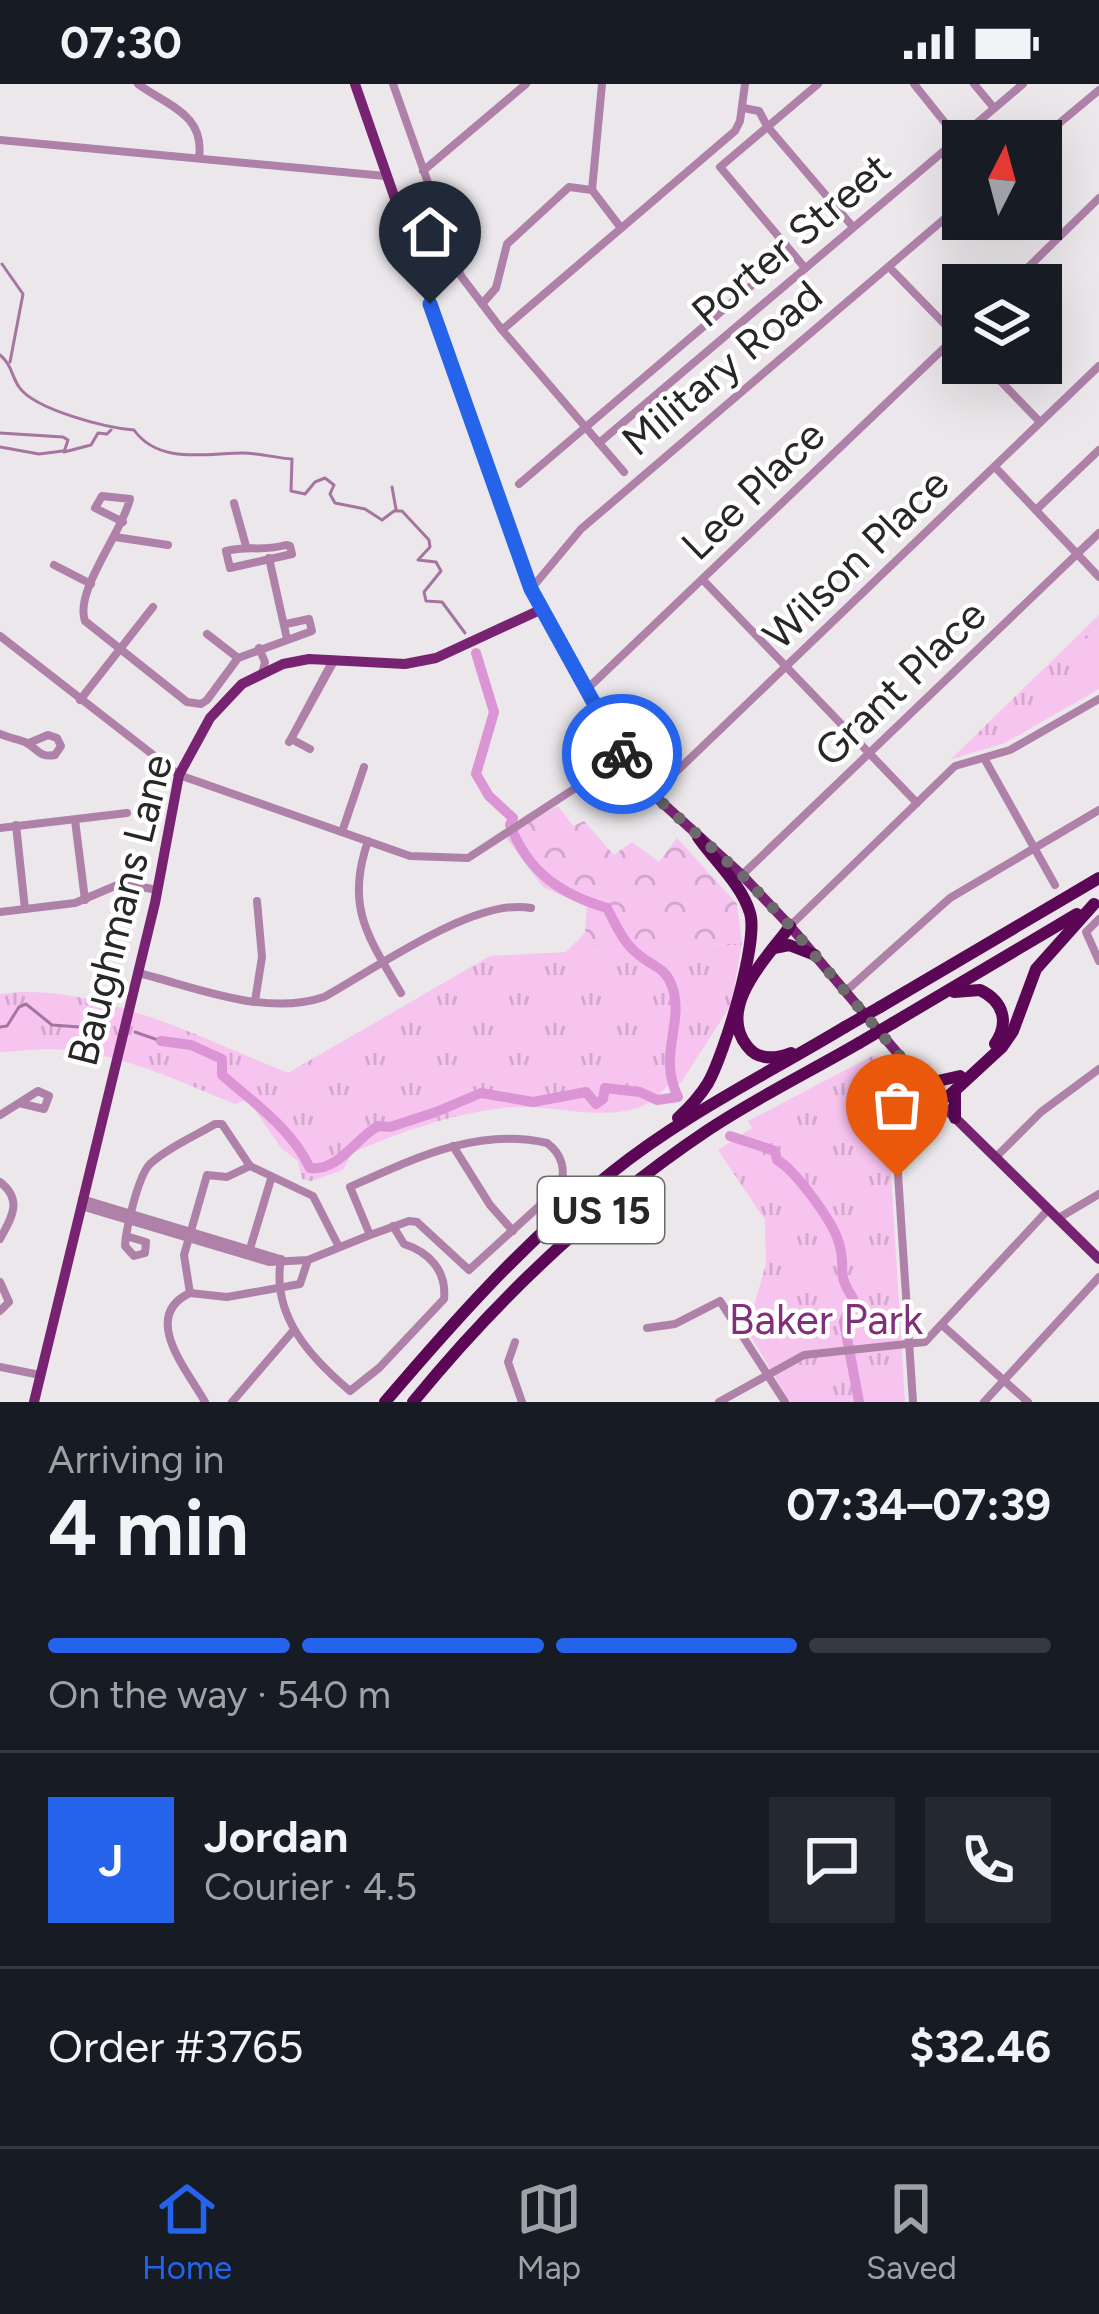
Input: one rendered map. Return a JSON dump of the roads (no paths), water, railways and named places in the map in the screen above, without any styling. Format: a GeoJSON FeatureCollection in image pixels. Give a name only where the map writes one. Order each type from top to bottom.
{"type":"FeatureCollection","features":[{"type":"Feature","properties":{"kind":"highway"},"geometry":{"type":"LineString","coordinates":[[614,1170],[670,1126],[703,1090],[718,1061],[742,978],[753,934],[750,911],[698,837]]}},
{"type":"Feature","properties":{"kind":"highway","name":"US 15"},"geometry":{"type":"LineString","coordinates":[[385,1402],[465,1308],[551,1223],[614,1170],[696,1113],[1099,878]]}},
{"type":"Feature","properties":{"kind":"highway"},"geometry":{"type":"LineString","coordinates":[[938,1101],[1008,1038],[1036,969],[1097,908]]}},
{"type":"Feature","properties":{"kind":"highway","name":"US 15"},"geometry":{"type":"LineString","coordinates":[[413,1402],[534,1270],[622,1192],[711,1128],[1097,908]]}},
{"type":"Feature","properties":{"kind":"highway"},"geometry":{"type":"LineString","coordinates":[[742,978],[759,950],[790,926]]}},
{"type":"Feature","properties":{"kind":"highway"},"geometry":{"type":"LineString","coordinates":[[790,926],[767,950],[746,986],[741,1035],[749,1049],[767,1058],[778,1058],[830,1036]]}},
{"type":"Feature","properties":{"kind":"highway"},"geometry":{"type":"LineString","coordinates":[[767,950],[789,945],[814,955]]}},
{"type":"Feature","properties":{"kind":"highway"},"geometry":{"type":"LineString","coordinates":[[935,999],[966,988],[980,990],[997,1002],[1003,1015],[996,1043],[957,1083],[956,1118]]}},
{"type":"Feature","properties":{"kind":"highway"},"geometry":{"type":"LineString","coordinates":[[920,1077],[957,1083]]}},
{"type":"Feature","properties":{"kind":"main road"},"geometry":{"type":"LineString","coordinates":[[355,84],[531,589],[617,748],[653,794],[790,926],[938,1101],[1099,1259]]}},
{"type":"Feature","properties":{"kind":"main road"},"geometry":{"type":"LineString","coordinates":[[263,670],[309,659],[405,664],[436,658],[540,610]]}},
{"type":"Feature","properties":{"kind":"main road","name":"Baughmans Lane"},"geometry":{"type":"LineString","coordinates":[[34,1402],[158,890],[179,776],[228,695],[263,670]]}},
{"type":"Feature","properties":{"kind":"street"},"geometry":{"type":"LineString","coordinates":[[138,84],[194,122],[200,134],[199,158]]}},
{"type":"Feature","properties":{"kind":"street"},"geometry":{"type":"LineString","coordinates":[[393,84],[452,258],[502,330],[624,472]]}},
{"type":"Feature","properties":{"kind":"street"},"geometry":{"type":"LineString","coordinates":[[423,171],[526,84]]}},
{"type":"Feature","properties":{"kind":"street"},"geometry":{"type":"LineString","coordinates":[[602,84],[592,190],[621,228]]}},
{"type":"Feature","properties":{"kind":"street"},"geometry":{"type":"LineString","coordinates":[[502,330],[735,131],[745,84]]}},
{"type":"Feature","properties":{"kind":"street"},"geometry":{"type":"LineString","coordinates":[[805,268],[720,166],[818,84]]}},
{"type":"Feature","properties":{"kind":"street"},"geometry":{"type":"LineString","coordinates":[[914,84],[943,120]]}},
{"type":"Feature","properties":{"kind":"street"},"geometry":{"type":"LineString","coordinates":[[974,84],[994,109]]}},
{"type":"Feature","properties":{"kind":"street","name":"Porter Street"},"geometry":{"type":"LineString","coordinates":[[981,120],[1023,84]]}},
{"type":"Feature","properties":{"kind":"street"},"geometry":{"type":"LineString","coordinates":[[1062,121],[1099,90]]}},
{"type":"Feature","properties":{"kind":"street"},"geometry":{"type":"LineString","coordinates":[[742,112],[759,111],[853,227]]}},
{"type":"Feature","properties":{"kind":"street"},"geometry":{"type":"LineString","coordinates":[[0,140],[385,176]]}},
{"type":"Feature","properties":{"kind":"street","name":"Porter Street"},"geometry":{"type":"LineString","coordinates":[[598,443],[942,152]]}},
{"type":"Feature","properties":{"kind":"street"},"geometry":{"type":"LineString","coordinates":[[482,304],[496,288],[507,244],[569,187],[592,190]]}},
{"type":"Feature","properties":{"kind":"street"},"geometry":{"type":"LineString","coordinates":[[1031,264],[1099,198]]}},
{"type":"Feature","properties":{"kind":"street","name":"Military Road"},"geometry":{"type":"LineString","coordinates":[[531,589],[581,529],[942,221]]}},
{"type":"Feature","properties":{"kind":"street"},"geometry":{"type":"LineString","coordinates":[[888,266],[942,319]]}},
{"type":"Feature","properties":{"kind":"street"},"geometry":{"type":"LineString","coordinates":[[519,484],[757,281]]}},
{"type":"Feature","properties":{"kind":"street","name":"Lee Place"},"geometry":{"type":"LineString","coordinates":[[584,692],[942,355]]}},
{"type":"Feature","properties":{"kind":"street","name":"Wilson Place"},"geometry":{"type":"LineString","coordinates":[[653,794],[1099,366]]}},
{"type":"Feature","properties":{"kind":"street"},"geometry":{"type":"LineString","coordinates":[[1003,384],[1040,422]]}},
{"type":"Feature","properties":{"kind":"street"},"geometry":{"type":"LineString","coordinates":[[1036,510],[1099,450]]}},
{"type":"Feature","properties":{"kind":"street"},"geometry":{"type":"LineString","coordinates":[[994,467],[1099,577]]}},
{"type":"Feature","properties":{"kind":"street"},"geometry":{"type":"LineString","coordinates":[[123,522],[95,508],[102,496],[130,500],[123,522],[81,604],[82,615],[195,704],[207,700],[238,658],[312,632],[309,619],[286,624]]}},
{"type":"Feature","properties":{"kind":"street"},"geometry":{"type":"LineString","coordinates":[[234,502],[246,546]]}},
{"type":"Feature","properties":{"kind":"street","name":"Grant Place"},"geometry":{"type":"LineString","coordinates":[[742,875],[1099,533]]}},
{"type":"Feature","properties":{"kind":"street"},"geometry":{"type":"LineString","coordinates":[[115,537],[168,545]]}},
{"type":"Feature","properties":{"kind":"street"},"geometry":{"type":"LineString","coordinates":[[267,556],[230,568],[226,551],[246,546],[267,556],[287,638]]}},
{"type":"Feature","properties":{"kind":"street"},"geometry":{"type":"LineString","coordinates":[[54,566],[91,584]]}},
{"type":"Feature","properties":{"kind":"street"},"geometry":{"type":"LineString","coordinates":[[703,580],[917,802]]}},
{"type":"Feature","properties":{"kind":"street"},"geometry":{"type":"LineString","coordinates":[[80,700],[153,607]]}},
{"type":"Feature","properties":{"kind":"street"},"geometry":{"type":"LineString","coordinates":[[207,634],[238,658]]}},
{"type":"Feature","properties":{"kind":"street"},"geometry":{"type":"LineString","coordinates":[[0,636],[179,776],[410,856],[455,860],[478,854],[610,767],[632,768]]}},
{"type":"Feature","properties":{"kind":"street"},"geometry":{"type":"LineString","coordinates":[[255,650],[265,662],[263,670]]}},
{"type":"Feature","properties":{"kind":"street"},"geometry":{"type":"LineString","coordinates":[[310,749],[290,741],[332,663]]}},
{"type":"Feature","properties":{"kind":"street"},"geometry":{"type":"LineString","coordinates":[[790,926],[955,766],[1020,745],[1099,699]]}},
{"type":"Feature","properties":{"kind":"street"},"geometry":{"type":"LineString","coordinates":[[0,734],[29,743]]}},
{"type":"Feature","properties":{"kind":"street"},"geometry":{"type":"LineString","coordinates":[[610,767],[617,748]]}},
{"type":"Feature","properties":{"kind":"street"},"geometry":{"type":"LineString","coordinates":[[984,758],[1055,885]]}},
{"type":"Feature","properties":{"kind":"street"},"geometry":{"type":"LineString","coordinates":[[342,832],[364,767]]}},
{"type":"Feature","properties":{"kind":"street"},"geometry":{"type":"LineString","coordinates":[[844,992],[930,913],[1099,810]]}},
{"type":"Feature","properties":{"kind":"street"},"geometry":{"type":"LineString","coordinates":[[0,828],[127,813]]}},
{"type":"Feature","properties":{"kind":"street"},"geometry":{"type":"LineString","coordinates":[[75,820],[85,900]]}},
{"type":"Feature","properties":{"kind":"street"},"geometry":{"type":"LineString","coordinates":[[16,826],[25,909]]}},
{"type":"Feature","properties":{"kind":"street"},"geometry":{"type":"LineString","coordinates":[[368,841],[356,902],[366,934],[401,993]]}},
{"type":"Feature","properties":{"kind":"street"},"geometry":{"type":"LineString","coordinates":[[0,912],[85,900],[122,883],[158,890]]}},
{"type":"Feature","properties":{"kind":"street"},"geometry":{"type":"LineString","coordinates":[[255,1001],[262,957],[257,901]]}},
{"type":"Feature","properties":{"kind":"street"},"geometry":{"type":"LineString","coordinates":[[137,973],[255,1001],[301,1005],[324,997],[476,913],[511,904],[531,908]]}},
{"type":"Feature","properties":{"kind":"street"},"geometry":{"type":"LineString","coordinates":[[1097,908],[1086,937],[1099,961]]}},
{"type":"Feature","properties":{"kind":"street"},"geometry":{"type":"LineString","coordinates":[[995,1158],[1059,1097],[1099,1069]]}},
{"type":"Feature","properties":{"kind":"street"},"geometry":{"type":"LineString","coordinates":[[913,1402],[897,1159],[905,1134],[938,1101]]}},
{"type":"Feature","properties":{"kind":"street"},"geometry":{"type":"LineString","coordinates":[[0,1115],[19,1103]]}},
{"type":"Feature","properties":{"kind":"street"},"geometry":{"type":"LineString","coordinates":[[126,1236],[148,1166],[215,1124],[226,1127],[250,1166],[313,1196],[340,1246]]}},
{"type":"Feature","properties":{"kind":"street"},"geometry":{"type":"LineString","coordinates":[[81,1202],[249,1251],[269,1262],[308,1260],[409,1221],[424,1225],[470,1270],[560,1188],[564,1171],[555,1149],[535,1140],[498,1136],[453,1146],[350,1187],[370,1234]]}},
{"type":"Feature","properties":{"kind":"street"},"geometry":{"type":"LineString","coordinates":[[453,1146],[490,1205],[513,1231]]}},
{"type":"Feature","properties":{"kind":"street"},"geometry":{"type":"LineString","coordinates":[[190,1293],[183,1265],[208,1174],[227,1177],[250,1166]]}},
{"type":"Feature","properties":{"kind":"street"},"geometry":{"type":"LineString","coordinates":[[249,1251],[272,1179]]}},
{"type":"Feature","properties":{"kind":"street"},"geometry":{"type":"LineString","coordinates":[[0,1182],[14,1198],[15,1208],[0,1239]]}},
{"type":"Feature","properties":{"kind":"street"},"geometry":{"type":"LineString","coordinates":[[719,1402],[804,1355],[925,1342],[1051,1215],[1099,1194]]}},
{"type":"Feature","properties":{"kind":"street"},"geometry":{"type":"LineString","coordinates":[[346,1402],[350,1391],[379,1368],[444,1298],[444,1284],[433,1260],[404,1244],[393,1226]]}},
{"type":"Feature","properties":{"kind":"street"},"geometry":{"type":"LineString","coordinates":[[281,1259],[281,1289],[293,1331],[314,1360],[350,1391]]}},
{"type":"Feature","properties":{"kind":"street"},"geometry":{"type":"LineString","coordinates":[[205,1402],[165,1323],[172,1305],[190,1293],[227,1297],[281,1289],[304,1280],[308,1260]]}},
{"type":"Feature","properties":{"kind":"street"},"geometry":{"type":"LineString","coordinates":[[984,1402],[1099,1277]]}},
{"type":"Feature","properties":{"kind":"street"},"geometry":{"type":"LineString","coordinates":[[0,1282],[9,1302],[0,1311]]}},
{"type":"Feature","properties":{"kind":"street"},"geometry":{"type":"LineString","coordinates":[[647,1328],[675,1324],[719,1300],[785,1402]]}},
{"type":"Feature","properties":{"kind":"street"},"geometry":{"type":"LineString","coordinates":[[942,1325],[1028,1402]]}},
{"type":"Feature","properties":{"kind":"street"},"geometry":{"type":"LineString","coordinates":[[232,1402],[293,1331]]}},
{"type":"Feature","properties":{"kind":"street"},"geometry":{"type":"LineString","coordinates":[[515,1342],[508,1362],[522,1402]]}},
{"type":"Feature","properties":{"kind":"street"},"geometry":{"type":"LineString","coordinates":[[0,1367],[40,1376]]}},
{"type":"Feature","properties":{"kind":"waterway"},"geometry":{"type":"LineString","coordinates":[[2,264],[23,294],[10,362]]}},
{"type":"Feature","properties":{"kind":"waterway"},"geometry":{"type":"LineString","coordinates":[[0,355],[19,387],[55,410],[134,430],[144,441],[170,453],[249,453],[292,459],[291,491],[305,494],[325,478],[334,485],[330,494],[335,503],[365,509],[382,520],[402,511],[429,540],[430,547],[418,560],[436,562],[441,571],[424,592],[426,601],[442,602],[465,633]]}},
{"type":"Feature","properties":{"kind":"waterway"},"geometry":{"type":"LineString","coordinates":[[0,433],[63,437],[68,440],[64,452],[91,445],[98,433],[111,430]]}},
{"type":"Feature","properties":{"kind":"waterway"},"geometry":{"type":"LineString","coordinates":[[0,447],[39,454],[63,451]]}},
{"type":"Feature","properties":{"kind":"waterway"},"geometry":{"type":"LineString","coordinates":[[392,487],[396,509]]}},
{"type":"Feature","properties":{"kind":"waterway"},"geometry":{"type":"LineString","coordinates":[[161,1041],[191,1045],[222,1059],[222,1075],[282,1128],[310,1168],[338,1160],[378,1126],[390,1127],[481,1093],[533,1102],[586,1092],[596,1104],[603,1099],[605,1088],[640,1092],[657,1100],[678,1097],[670,1067],[675,1000],[669,980],[629,945],[607,908],[560,888],[536,868],[517,841],[510,825],[513,818],[489,796],[476,774],[494,712],[476,653]]}},
{"type":"Feature","properties":{"kind":"waterway"},"geometry":{"type":"LineString","coordinates":[[0,1027],[7,1026],[26,1004],[52,1025],[108,1029]]}},
{"type":"Feature","properties":{"kind":"waterway"},"geometry":{"type":"LineString","coordinates":[[135,1032],[161,1041]]}},
{"type":"Feature","properties":{"kind":"waterway"},"geometry":{"type":"LineString","coordinates":[[730,1136],[775,1151],[777,1160],[803,1184],[835,1233],[844,1282],[853,1298],[844,1322],[859,1402]]}},
{"type":"Feature","properties":{"kind":"park label","name":"Baker Park"},"geometry":{"type":"Point","coordinates":[826,1319]}}]}
